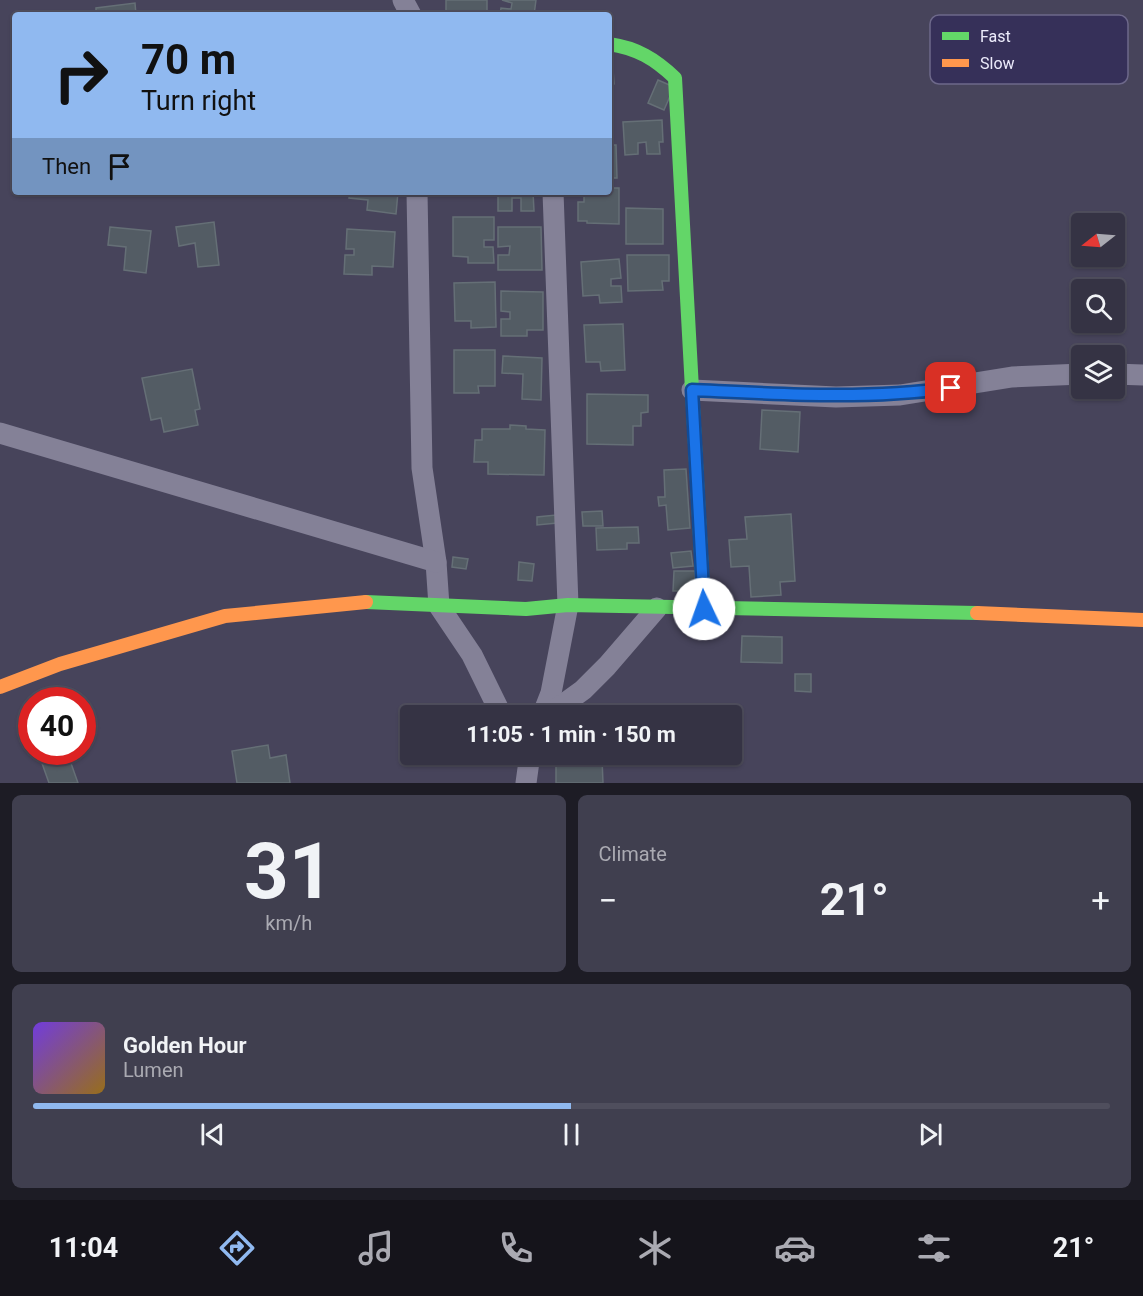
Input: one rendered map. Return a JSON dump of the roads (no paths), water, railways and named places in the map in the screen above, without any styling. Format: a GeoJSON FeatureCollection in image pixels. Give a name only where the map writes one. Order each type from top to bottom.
{"type":"FeatureCollection","features":[{"type":"Feature","properties":{"kind":"street"},"geometry":{"type":"LineString","coordinates":[[612,44],[622,45],[650,55],[675,78],[704,609]]}},
{"type":"Feature","properties":{"kind":"street"},"geometry":{"type":"LineString","coordinates":[[417,195],[422,468],[440,606],[472,655],[497,705]]}},
{"type":"Feature","properties":{"kind":"street"},"geometry":{"type":"LineString","coordinates":[[546,705],[551,693],[568,605],[553,195]]}},
{"type":"Feature","properties":{"kind":"street"},"geometry":{"type":"LineString","coordinates":[[692,390],[836,397],[900,395],[1012,377],[1071,374]]}},
{"type":"Feature","properties":{"kind":"street"},"geometry":{"type":"LineString","coordinates":[[1125,374],[1143,375]]}},
{"type":"Feature","properties":{"kind":"street"},"geometry":{"type":"LineString","coordinates":[[0,433],[436,562]]}},
{"type":"Feature","properties":{"kind":"street"},"geometry":{"type":"LineString","coordinates":[[0,687],[60,664],[225,616],[361,602],[526,609],[568,605],[977,613],[1143,620]]}},
{"type":"Feature","properties":{"kind":"street"},"geometry":{"type":"LineString","coordinates":[[562,705],[583,690],[607,666],[657,608]]}},
{"type":"Feature","properties":{"kind":"street"},"geometry":{"type":"LineString","coordinates":[[522,765],[527,780]]}},
{"type":"Feature","properties":{"kind":"street"},"geometry":{"type":"LineString","coordinates":[[527,780],[529,765]]}}]}
